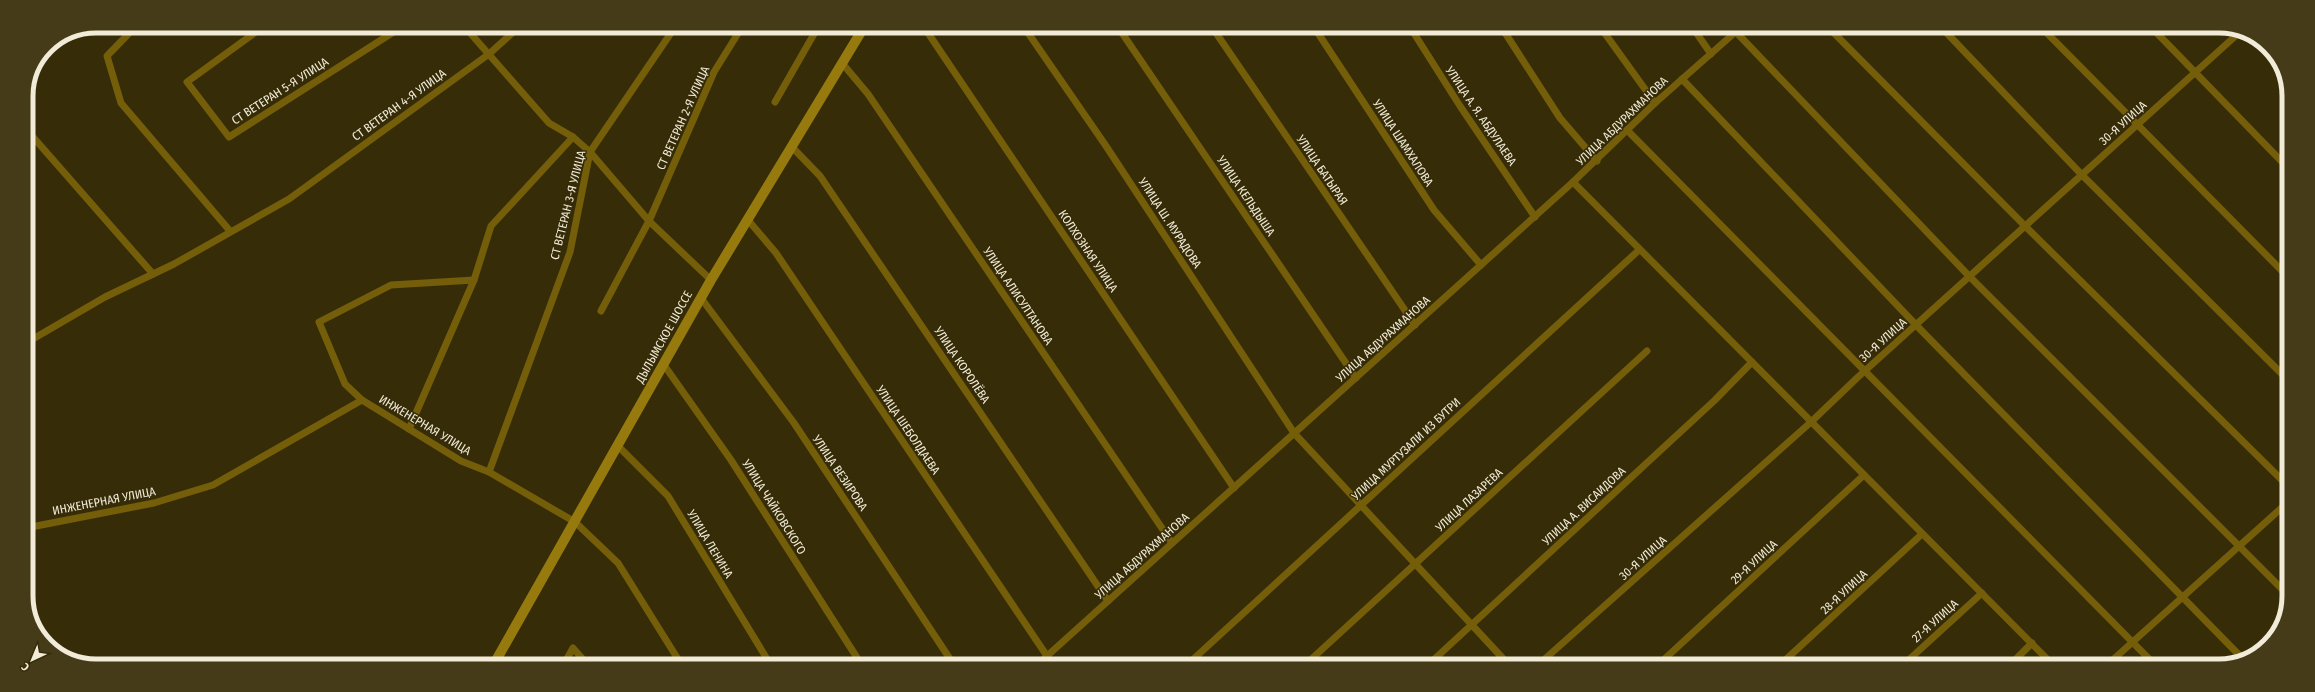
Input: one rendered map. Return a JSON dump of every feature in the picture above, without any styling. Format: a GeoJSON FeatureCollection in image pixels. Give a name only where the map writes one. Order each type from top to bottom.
{"type":"FeatureCollection","features":[{"type":"Feature","properties":{"kind":"main road","name":"ДЫЛЫМСКОЕ ШОССЕ"},"geometry":{"type":"LineString","coordinates":[[497,659],[711,280],[860,33]]}},
{"type":"Feature","properties":{"kind":"street"},"geometry":{"type":"LineString","coordinates":[[129,33],[107,56],[121,103],[230,231]]}},
{"type":"Feature","properties":{"kind":"street","name":"СТ ВЕТЕРАН 5-Я УЛИЦА"},"geometry":{"type":"LineString","coordinates":[[254,33],[187,82],[229,137],[392,33]]}},
{"type":"Feature","properties":{"kind":"street"},"geometry":{"type":"LineString","coordinates":[[470,33],[549,123],[573,137],[590,152],[649,221],[711,280]]}},
{"type":"Feature","properties":{"kind":"street","name":"СТ ВЕТЕРАН 4-Я УЛИЦА"},"geometry":{"type":"LineString","coordinates":[[33,339],[105,297],[174,264],[289,199],[489,54],[512,33]]}},
{"type":"Feature","properties":{"kind":"street","name":"СТ ВЕТЕРАН 3-Я УЛИЦА"},"geometry":{"type":"LineString","coordinates":[[489,472],[570,252],[590,152],[671,33]]}},
{"type":"Feature","properties":{"kind":"street","name":"СТ ВЕТЕРАН 2-Я УЛИЦА"},"geometry":{"type":"LineString","coordinates":[[601,311],[649,221],[714,72],[738,33]]}},
{"type":"Feature","properties":{"kind":"street"},"geometry":{"type":"LineString","coordinates":[[775,102],[815,33]]}},
{"type":"Feature","properties":{"kind":"street","name":"КОЛХОЗНАЯ УЛИЦА"},"geometry":{"type":"LineString","coordinates":[[928,33],[1234,488]]}},
{"type":"Feature","properties":{"kind":"street","name":"УЛИЦА Ш. МУРАДОВА"},"geometry":{"type":"LineString","coordinates":[[1028,33],[1106,146],[1294,433],[1503,659]]}},
{"type":"Feature","properties":{"kind":"street","name":"УЛИЦА КЕЛЬДЫША"},"geometry":{"type":"LineString","coordinates":[[1122,33],[1356,378]]}},
{"type":"Feature","properties":{"kind":"street","name":"УЛИЦА БАТЫРАЯ"},"geometry":{"type":"LineString","coordinates":[[1216,33],[1415,325]]}},
{"type":"Feature","properties":{"kind":"street","name":"УЛИЦА ШАМХАЛОВА"},"geometry":{"type":"LineString","coordinates":[[1318,33],[1434,210],[1481,265]]}},
{"type":"Feature","properties":{"kind":"street","name":"УЛИЦА А. Я. АБДУЛАЕВА"},"geometry":{"type":"LineString","coordinates":[[1413,33],[1535,217]]}},
{"type":"Feature","properties":{"kind":"street"},"geometry":{"type":"LineString","coordinates":[[1505,33],[1560,118],[1597,161]]}},
{"type":"Feature","properties":{"kind":"street"},"geometry":{"type":"LineString","coordinates":[[1605,33],[1655,103]]}},
{"type":"Feature","properties":{"kind":"street"},"geometry":{"type":"LineString","coordinates":[[1696,33],[1711,54]]}},
{"type":"Feature","properties":{"kind":"street","name":"УЛИЦА АБДУРАХМАНОВА"},"geometry":{"type":"LineString","coordinates":[[1044,659],[1597,161],[1655,103],[1735,33]]}},
{"type":"Feature","properties":{"kind":"street"},"geometry":{"type":"LineString","coordinates":[[1741,33],[1970,276],[2282,589]]}},
{"type":"Feature","properties":{"kind":"street"},"geometry":{"type":"LineString","coordinates":[[1833,33],[2025,226],[2282,480]]}},
{"type":"Feature","properties":{"kind":"street"},"geometry":{"type":"LineString","coordinates":[[1947,33],[2082,175],[2282,374]]}},
{"type":"Feature","properties":{"kind":"street"},"geometry":{"type":"LineString","coordinates":[[2047,33],[2282,271]]}},
{"type":"Feature","properties":{"kind":"street"},"geometry":{"type":"LineString","coordinates":[[2157,33],[2282,162]]}},
{"type":"Feature","properties":{"kind":"street","name":"30-Я УЛИЦА"},"geometry":{"type":"LineString","coordinates":[[1545,659],[1812,422],[1865,371],[2236,35]]}},
{"type":"Feature","properties":{"kind":"street","name":"УЛИЦА АЛИСУЛТАНОВА"},"geometry":{"type":"LineString","coordinates":[[842,63],[868,94],[1172,543]]}},
{"type":"Feature","properties":{"kind":"street"},"geometry":{"type":"LineString","coordinates":[[1682,79],[1916,325],[2181,598],[2240,656]]}},
{"type":"Feature","properties":{"kind":"street"},"geometry":{"type":"LineString","coordinates":[[1627,130],[2149,659]]}},
{"type":"Feature","properties":{"kind":"street"},"geometry":{"type":"LineString","coordinates":[[33,137],[154,274]]}},
{"type":"Feature","properties":{"kind":"street"},"geometry":{"type":"LineString","coordinates":[[409,429],[474,280],[491,226],[573,137]]}},
{"type":"Feature","properties":{"kind":"street","name":"УЛИЦА КОРОЛЁВА"},"geometry":{"type":"LineString","coordinates":[[792,147],[820,176],[1108,601]]}},
{"type":"Feature","properties":{"kind":"street"},"geometry":{"type":"LineString","coordinates":[[1573,182],[2047,659]]}},
{"type":"Feature","properties":{"kind":"street","name":"УЛИЦА ШЕБОЛДАЕВА"},"geometry":{"type":"LineString","coordinates":[[748,220],[776,253],[1047,656]]}},
{"type":"Feature","properties":{"kind":"street","name":"УЛИЦА МУРТУЗАЛИ ИЗ БУТРИ"},"geometry":{"type":"LineString","coordinates":[[1194,659],[1639,250]]}},
{"type":"Feature","properties":{"kind":"street"},"geometry":{"type":"LineString","coordinates":[[362,400],[345,384],[319,322],[391,285],[474,280]]}},
{"type":"Feature","properties":{"kind":"street","name":"УЛИЦА ВЕЗИРОВА"},"geometry":{"type":"LineString","coordinates":[[701,298],[794,423],[950,659]]}},
{"type":"Feature","properties":{"kind":"street","name":"УЛИЦА ЛАЗАРЕВА"},"geometry":{"type":"LineString","coordinates":[[1312,659],[1647,351]]}},
{"type":"Feature","properties":{"kind":"street","name":"УЛИЦА А. ВИСАИДОВА"},"geometry":{"type":"LineString","coordinates":[[1434,659],[1715,400],[1752,362]]}},
{"type":"Feature","properties":{"kind":"street","name":"УЛИЦА ЧАЙКОВСКОГО"},"geometry":{"type":"LineString","coordinates":[[664,365],[732,460],[858,659]]}},
{"type":"Feature","properties":{"kind":"street","name":"ИНЖЕНЕРНАЯ УЛИЦА"},"geometry":{"type":"LineString","coordinates":[[33,527],[154,503],[213,485],[362,400],[461,461],[489,472],[575,522],[618,563],[678,659]]}},
{"type":"Feature","properties":{"kind":"street","name":"УЛИЦА ЛЕНИНА"},"geometry":{"type":"LineString","coordinates":[[618,446],[668,496],[767,659]]}},
{"type":"Feature","properties":{"kind":"street","name":"29-Я УЛИЦА"},"geometry":{"type":"LineString","coordinates":[[1665,659],[1864,475]]}},
{"type":"Feature","properties":{"kind":"street"},"geometry":{"type":"LineString","coordinates":[[2114,659],[2282,507]]}},
{"type":"Feature","properties":{"kind":"street","name":"28-Я УЛИЦА"},"geometry":{"type":"LineString","coordinates":[[1788,659],[1922,534]]}},
{"type":"Feature","properties":{"kind":"street","name":"27-Я УЛИЦА"},"geometry":{"type":"LineString","coordinates":[[1910,659],[1982,593]]}},
{"type":"Feature","properties":{"kind":"street"},"geometry":{"type":"LineString","coordinates":[[2016,659],[2032,643]]}},
{"type":"Feature","properties":{"kind":"street"},"geometry":{"type":"LineString","coordinates":[[567,659],[573,648],[583,659]]}}]}
